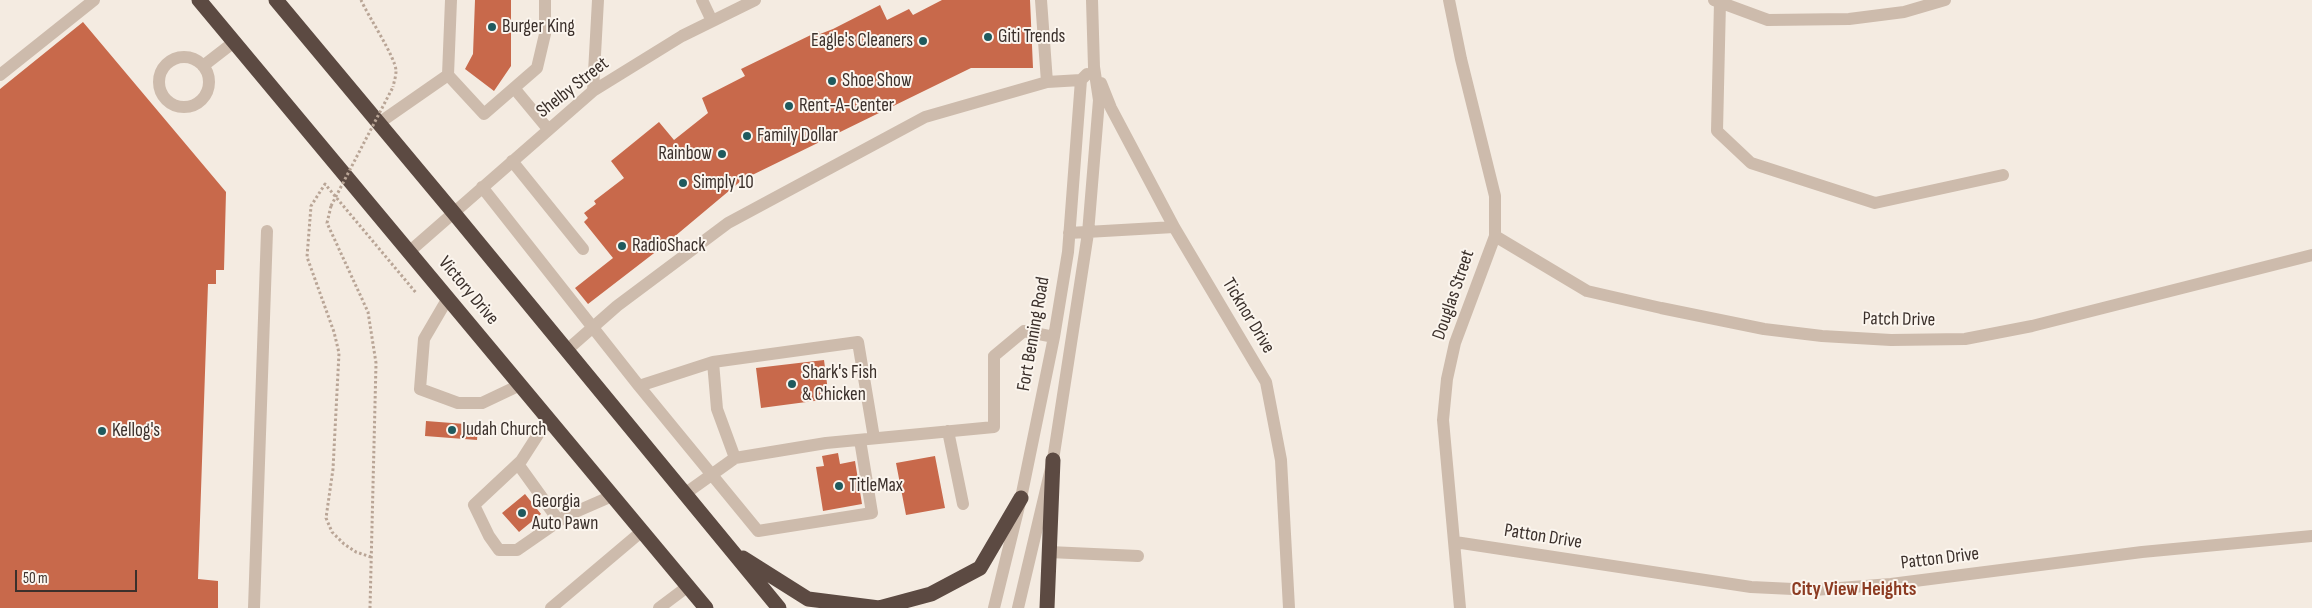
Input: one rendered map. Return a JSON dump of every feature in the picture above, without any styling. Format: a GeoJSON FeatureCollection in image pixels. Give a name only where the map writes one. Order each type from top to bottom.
{"type":"FeatureCollection","features":[{"type":"Feature","properties":{"kind":"highway","name":"Victory Drive"},"geometry":{"type":"LineString","coordinates":[[198,0],[410,251],[641,532],[706,608]]}},
{"type":"Feature","properties":{"kind":"highway","name":"Victory Drive"},"geometry":{"type":"LineString","coordinates":[[276,0],[779,608]]}},
{"type":"Feature","properties":{"kind":"highway"},"geometry":{"type":"LineString","coordinates":[[1047,608],[1053,460]]}},
{"type":"Feature","properties":{"kind":"highway"},"geometry":{"type":"LineString","coordinates":[[733,551],[808,599],[879,608],[931,594],[980,568],[1021,498]]}},
{"type":"Feature","properties":{"kind":"street"},"geometry":{"type":"LineString","coordinates":[[0,75],[94,0]]}},
{"type":"Feature","properties":{"kind":"street"},"geometry":{"type":"LineString","coordinates":[[451,0],[448,75],[484,114],[537,68],[545,34],[545,0]]}},
{"type":"Feature","properties":{"kind":"street"},"geometry":{"type":"LineString","coordinates":[[593,91],[598,0]]}},
{"type":"Feature","properties":{"kind":"street"},"geometry":{"type":"LineString","coordinates":[[702,0],[712,21]]}},
{"type":"Feature","properties":{"kind":"street","name":"Shelby Street"},"geometry":{"type":"LineString","coordinates":[[410,251],[593,91],[682,36],[755,0]]}},
{"type":"Feature","properties":{"kind":"street"},"geometry":{"type":"LineString","coordinates":[[1041,0],[1047,82]]}},
{"type":"Feature","properties":{"kind":"street","name":"Fort Benning Road"},"geometry":{"type":"LineString","coordinates":[[1018,608],[1053,460],[1088,233],[1099,100],[1094,67],[1092,0]]}},
{"type":"Feature","properties":{"kind":"street","name":"Douglas Street"},"geometry":{"type":"LineString","coordinates":[[1449,0],[1461,59],[1495,196],[1495,236],[1455,343],[1447,379],[1444,420],[1460,608]]}},
{"type":"Feature","properties":{"kind":"street"},"geometry":{"type":"LineString","coordinates":[[1945,0],[1904,12],[1840,20],[1768,20],[1717,1],[1717,131],[1751,163],[1875,203],[2002,175]]}},
{"type":"Feature","properties":{"kind":"street"},"geometry":{"type":"LineString","coordinates":[[203,66],[234,42]]}},
{"type":"Feature","properties":{"kind":"street"},"geometry":{"type":"LineString","coordinates":[[185,57],[193,59],[203,66],[209,77],[210,85],[203,100],[188,107],[172,104],[166,100],[159,84],[160,76],[169,62],[185,57]]}},
{"type":"Feature","properties":{"kind":"street"},"geometry":{"type":"LineString","coordinates":[[567,350],[617,306],[728,223],[925,117],[1047,82],[1081,80],[1094,67]]}},
{"type":"Feature","properties":{"kind":"street","name":"Ticknor Drive"},"geometry":{"type":"LineString","coordinates":[[1094,67],[1111,108],[1174,227],[1266,382],[1281,460],[1289,608]]}},
{"type":"Feature","properties":{"kind":"street"},"geometry":{"type":"LineString","coordinates":[[379,123],[448,75]]}},
{"type":"Feature","properties":{"kind":"street","name":"Fort Benning Road"},"geometry":{"type":"LineString","coordinates":[[994,608],[1021,498],[1054,337],[1069,233],[1081,80]]}},
{"type":"Feature","properties":{"kind":"street"},"geometry":{"type":"LineString","coordinates":[[514,88],[548,129]]}},
{"type":"Feature","properties":{"kind":"street"},"geometry":{"type":"LineString","coordinates":[[512,161],[583,249]]}},
{"type":"Feature","properties":{"kind":"street"},"geometry":{"type":"LineString","coordinates":[[482,188],[639,386],[758,531],[872,513],[860,440]]}},
{"type":"Feature","properties":{"kind":"street"},"geometry":{"type":"LineString","coordinates":[[1069,233],[1174,227]]}},
{"type":"Feature","properties":{"kind":"street"},"geometry":{"type":"LineString","coordinates":[[254,608],[267,231]]}},
{"type":"Feature","properties":{"kind":"street","name":"Patch Drive"},"geometry":{"type":"LineString","coordinates":[[1495,236],[1587,291],[1764,329],[1822,336],[1891,340],[1965,339],[2032,326],[2312,255]]}},
{"type":"Feature","properties":{"kind":"street"},"geometry":{"type":"LineString","coordinates":[[448,298],[424,340],[420,389],[458,403],[482,403],[520,385]]}},
{"type":"Feature","properties":{"kind":"street"},"geometry":{"type":"LineString","coordinates":[[686,494],[735,458],[826,443],[994,426],[994,356],[1024,331],[1054,337]]}},
{"type":"Feature","properties":{"kind":"street"},"geometry":{"type":"LineString","coordinates":[[639,386],[713,362],[858,342],[874,438]]}},
{"type":"Feature","properties":{"kind":"street"},"geometry":{"type":"LineString","coordinates":[[713,362],[717,409],[735,458]]}},
{"type":"Feature","properties":{"kind":"street"},"geometry":{"type":"LineString","coordinates":[[548,419],[518,464],[474,505],[489,536],[499,550],[517,550],[559,521],[612,496]]}},
{"type":"Feature","properties":{"kind":"street"},"geometry":{"type":"LineString","coordinates":[[948,431],[963,504]]}},
{"type":"Feature","properties":{"kind":"street"},"geometry":{"type":"LineString","coordinates":[[518,464],[559,521]]}},
{"type":"Feature","properties":{"kind":"street"},"geometry":{"type":"LineString","coordinates":[[551,608],[641,532]]}},
{"type":"Feature","properties":{"kind":"street","name":"Patton Drive"},"geometry":{"type":"LineString","coordinates":[[1455,542],[1751,587],[1814,590],[1891,584],[2142,552],[2312,536]]}},
{"type":"Feature","properties":{"kind":"street"},"geometry":{"type":"LineString","coordinates":[[1049,552],[1138,556]]}},
{"type":"Feature","properties":{"kind":"street"},"geometry":{"type":"LineString","coordinates":[[659,608],[687,587]]}},
{"type":"Feature","properties":{"kind":"path"},"geometry":{"type":"LineString","coordinates":[[361,0],[371,22],[393,57],[396,71],[393,87],[331,206],[327,223],[333,240],[368,312],[376,363],[370,608]]}},
{"type":"Feature","properties":{"kind":"path"},"geometry":{"type":"LineString","coordinates":[[372,557],[356,552],[344,544],[332,532],[326,518],[333,469],[339,353],[334,332],[307,256],[311,206],[325,184],[417,294]]}},
{"type":"Feature","properties":{"kind":"building","name":"Burger King"},"geometry":{"type":"Polygon","coordinates":[[[475,0],[511,0],[511,66],[494,91],[465,69],[473,54],[475,0]]]}},
{"type":"Feature","properties":{"kind":"building"},"geometry":{"type":"Polygon","coordinates":[[[942,0],[1030,0],[1033,68],[971,68],[742,180],[662,247],[588,304],[575,288],[613,258],[584,222],[588,218],[584,213],[596,204],[594,201],[624,178],[611,161],[659,122],[674,140],[708,113],[702,98],[745,76],[741,69],[819,31],[820,34],[833,29],[880,5],[887,20],[909,9],[913,15],[942,0]]]}},
{"type":"Feature","properties":{"kind":"building","name":"Kellog's"},"geometry":{"type":"Polygon","coordinates":[[[83,22],[226,192],[224,270],[216,270],[216,284],[208,284],[198,579],[218,581],[218,608],[0,608],[0,89],[83,22]]]}},
{"type":"Feature","properties":{"kind":"building","name":"Shark's Fish & Chicken"},"geometry":{"type":"Polygon","coordinates":[[[824,360],[829,399],[761,408],[756,368],[824,360]]]}},
{"type":"Feature","properties":{"kind":"building","name":"Judah Church"},"geometry":{"type":"Polygon","coordinates":[[[426,421],[478,425],[477,440],[425,436],[426,421]]]}},
{"type":"Feature","properties":{"kind":"building","name":"TitleMax"},"geometry":{"type":"Polygon","coordinates":[[[838,453],[840,464],[855,461],[862,504],[823,511],[816,467],[824,466],[822,456],[838,453]]]}},
{"type":"Feature","properties":{"kind":"building"},"geometry":{"type":"Polygon","coordinates":[[[935,456],[945,508],[906,515],[896,463],[935,456]]]}},
{"type":"Feature","properties":{"kind":"building","name":"Georgia Auto Pawn"},"geometry":{"type":"Polygon","coordinates":[[[525,494],[541,514],[519,532],[502,513],[525,494]]]}},
{"type":"Feature","properties":{"kind":"place","name":"Burger King"},"geometry":{"type":"Point","coordinates":[492,27]}},
{"type":"Feature","properties":{"kind":"place","name":"Giti Trends"},"geometry":{"type":"Point","coordinates":[988,37]}},
{"type":"Feature","properties":{"kind":"place","name":"Eagle's Cleaners"},"geometry":{"type":"Point","coordinates":[923,41]}},
{"type":"Feature","properties":{"kind":"place","name":"Shoe Show"},"geometry":{"type":"Point","coordinates":[832,81]}},
{"type":"Feature","properties":{"kind":"place","name":"Rent-A-Center"},"geometry":{"type":"Point","coordinates":[789,106]}},
{"type":"Feature","properties":{"kind":"place","name":"Family Dollar"},"geometry":{"type":"Point","coordinates":[747,136]}},
{"type":"Feature","properties":{"kind":"place","name":"Rainbow"},"geometry":{"type":"Point","coordinates":[722,154]}},
{"type":"Feature","properties":{"kind":"place","name":"Simply 10"},"geometry":{"type":"Point","coordinates":[683,183]}},
{"type":"Feature","properties":{"kind":"place","name":"RadioShack"},"geometry":{"type":"Point","coordinates":[622,246]}},
{"type":"Feature","properties":{"kind":"place","name":"Shark's Fish & Chicken"},"geometry":{"type":"Point","coordinates":[792,384]}},
{"type":"Feature","properties":{"kind":"place","name":"Judah Church"},"geometry":{"type":"Point","coordinates":[452,430]}},
{"type":"Feature","properties":{"kind":"place","name":"Kellog's"},"geometry":{"type":"Point","coordinates":[102,431]}},
{"type":"Feature","properties":{"kind":"place","name":"TitleMax"},"geometry":{"type":"Point","coordinates":[839,486]}},
{"type":"Feature","properties":{"kind":"place","name":"Georgia Auto Pawn"},"geometry":{"type":"Point","coordinates":[522,513]}},
{"type":"Feature","properties":{"kind":"district","name":"City View Heights"},"geometry":{"type":"Point","coordinates":[1854,590]}}]}
